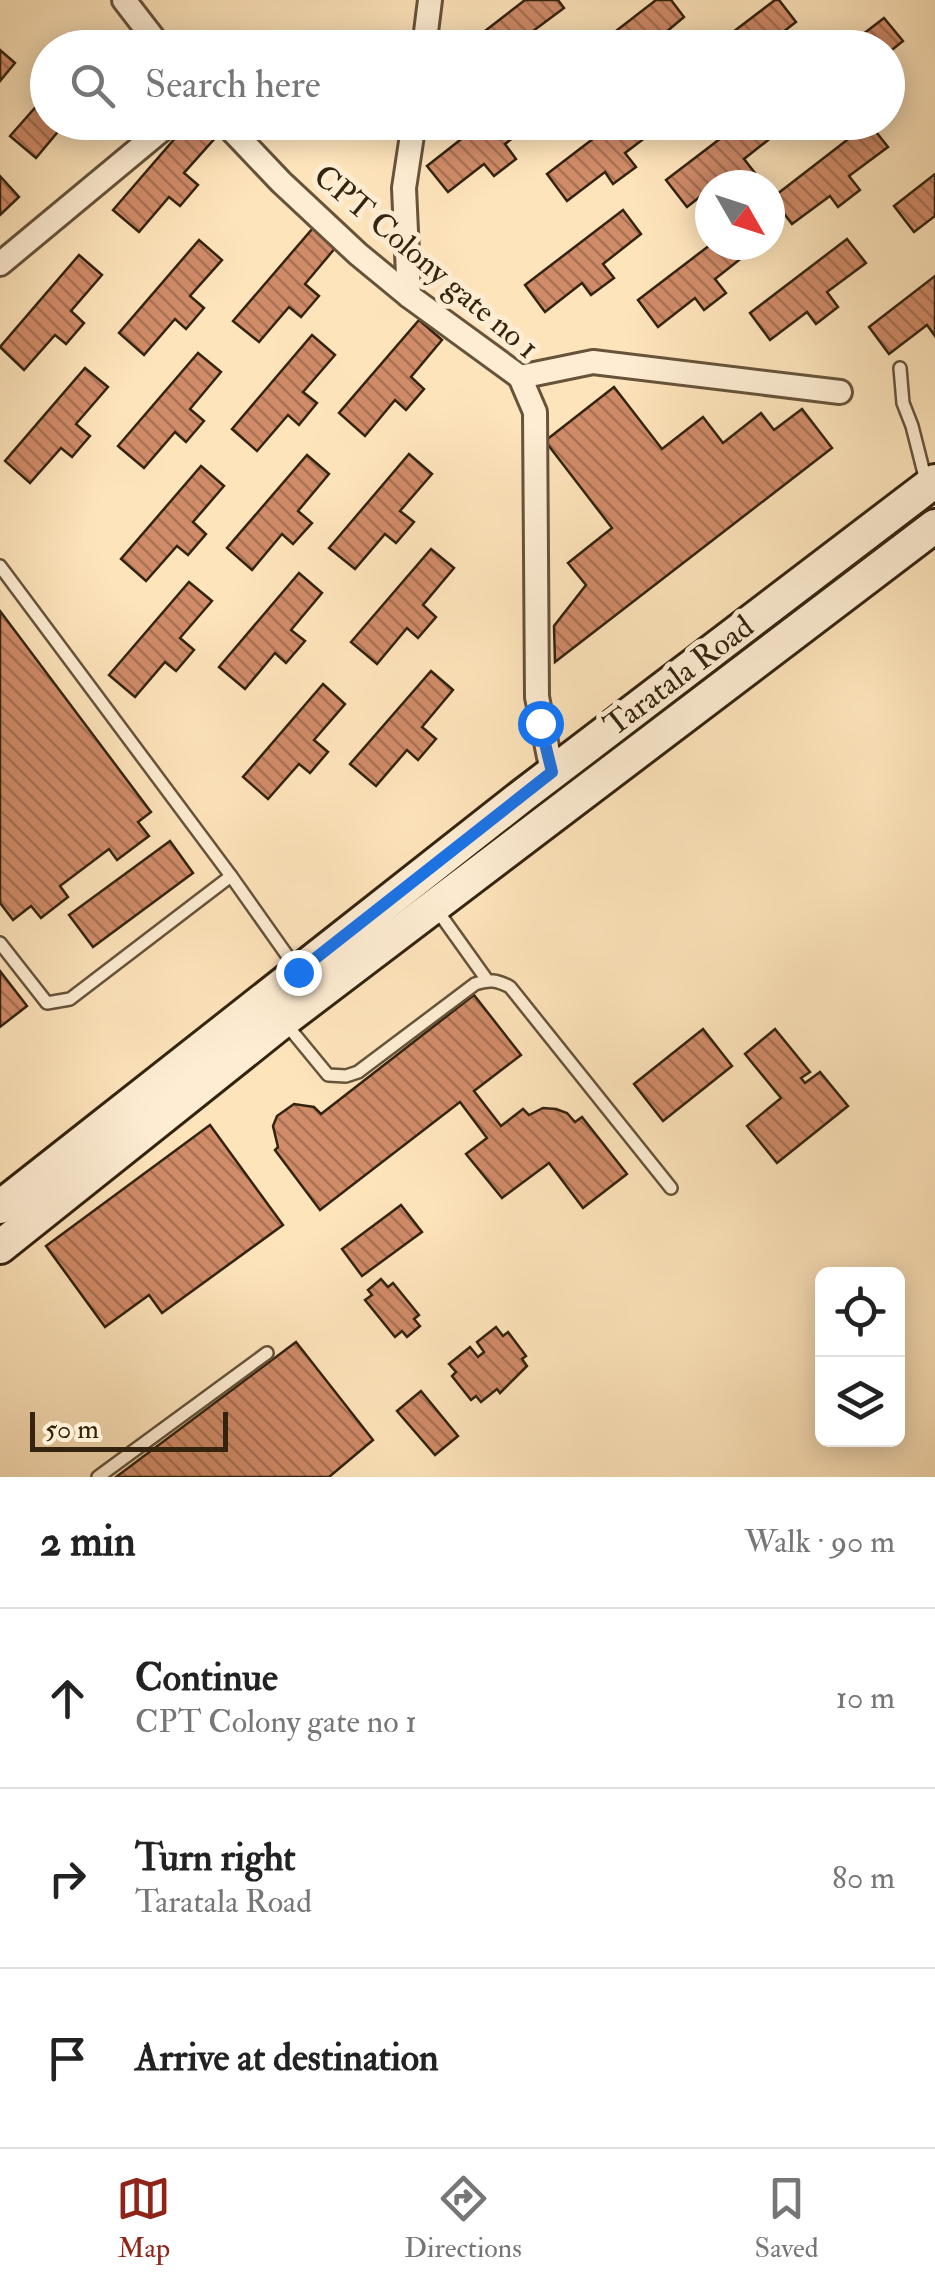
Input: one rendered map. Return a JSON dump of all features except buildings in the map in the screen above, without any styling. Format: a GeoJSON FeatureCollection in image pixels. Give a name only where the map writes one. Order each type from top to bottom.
{"type":"FeatureCollection","features":[{"type":"Feature","properties":{"kind":"main road","name":"Taratala Road"},"geometry":{"type":"LineString","coordinates":[[0,1207],[552,772],[931,484]]}},
{"type":"Feature","properties":{"kind":"main road"},"geometry":{"type":"LineString","coordinates":[[0,1247],[284,1021],[935,526]]}},
{"type":"Feature","properties":{"kind":"main road"},"geometry":{"type":"LineString","coordinates":[[522,796],[543,824]]}},
{"type":"Feature","properties":{"kind":"street"},"geometry":{"type":"LineString","coordinates":[[124,0],[147,30]]}},
{"type":"Feature","properties":{"kind":"street"},"geometry":{"type":"LineString","coordinates":[[426,30],[430,0]]}},
{"type":"Feature","properties":{"kind":"street"},"geometry":{"type":"LineString","coordinates":[[0,264],[149,140]]}},
{"type":"Feature","properties":{"kind":"street","name":"CPT Colony gate no 1"},"geometry":{"type":"LineString","coordinates":[[241,140],[281,182],[409,296],[520,377],[536,412],[537,697],[552,772]]}},
{"type":"Feature","properties":{"kind":"street"},"geometry":{"type":"LineString","coordinates":[[409,296],[404,188],[411,140]]}},
{"type":"Feature","properties":{"kind":"street"},"geometry":{"type":"LineString","coordinates":[[520,377],[593,362],[840,392]]}},
{"type":"Feature","properties":{"kind":"lane"},"geometry":{"type":"LineString","coordinates":[[900,368],[903,403],[931,484]]}},
{"type":"Feature","properties":{"kind":"lane"},"geometry":{"type":"LineString","coordinates":[[0,566],[232,876],[298,972]]}},
{"type":"Feature","properties":{"kind":"lane"},"geometry":{"type":"LineString","coordinates":[[0,943],[48,1003],[70,998],[232,876]]}},
{"type":"Feature","properties":{"kind":"lane"},"geometry":{"type":"LineString","coordinates":[[435,908],[487,980],[510,988],[671,1188]]}},
{"type":"Feature","properties":{"kind":"lane"},"geometry":{"type":"LineString","coordinates":[[284,1021],[328,1075],[346,1076],[372,1064],[475,984],[487,980]]}},
{"type":"Feature","properties":{"kind":"lane"},"geometry":{"type":"LineString","coordinates":[[98,1477],[266,1353]]}},
{"type":"Feature","properties":{"kind":"route"},"geometry":{"type":"LineString","coordinates":[[298,972],[552,772],[540,723]]}}]}
